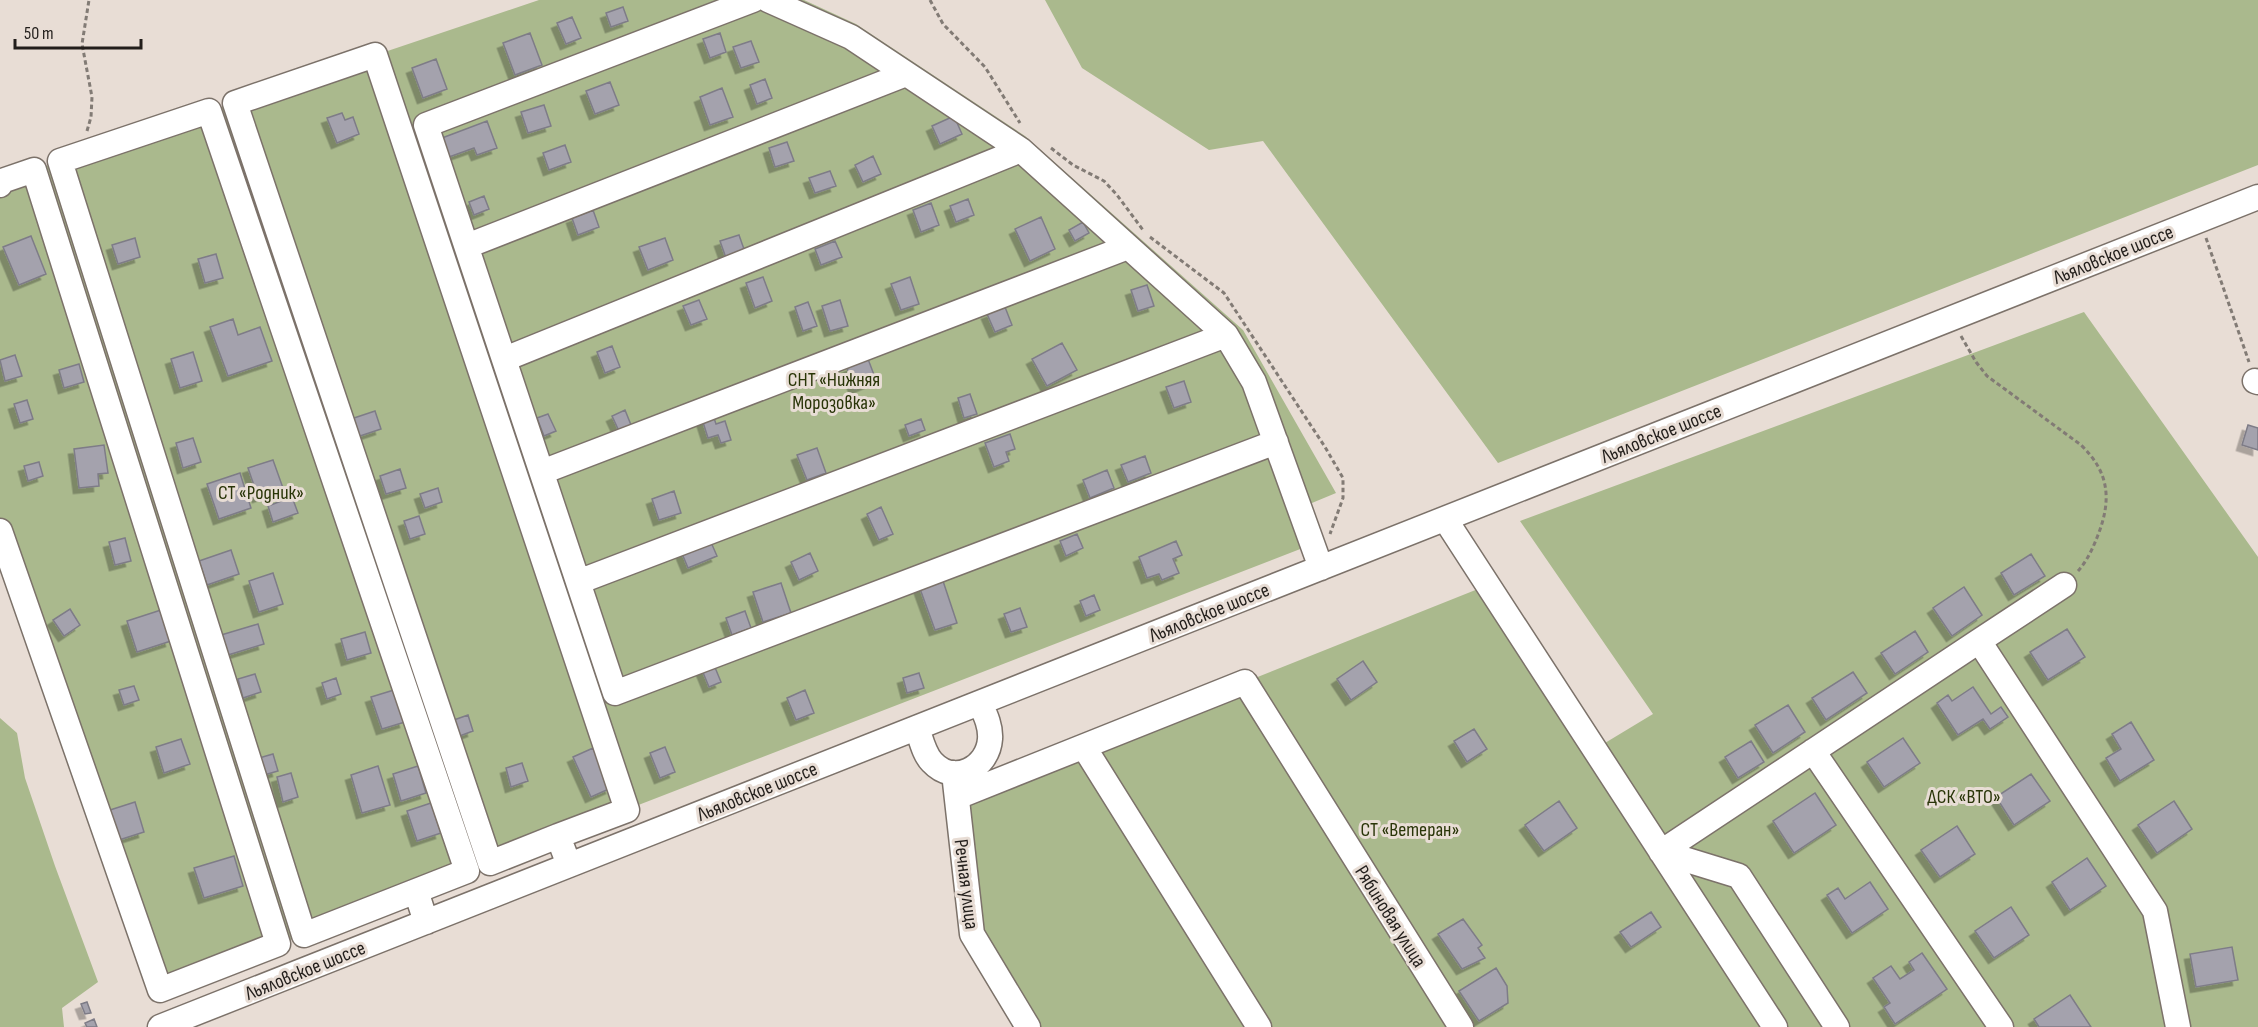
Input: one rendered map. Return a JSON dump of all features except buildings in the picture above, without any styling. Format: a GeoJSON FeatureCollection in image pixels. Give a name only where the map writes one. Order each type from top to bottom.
{"type":"FeatureCollection","features":[{"type":"Feature","properties":{"kind":"street"},"geometry":{"type":"LineString","coordinates":[[753,0],[426,125],[615,693],[1276,442]]}},
{"type":"Feature","properties":{"kind":"street"},"geometry":{"type":"LineString","coordinates":[[768,0],[851,37],[1022,150],[1226,335],[1254,382],[1321,568]]}},
{"type":"Feature","properties":{"kind":"street"},"geometry":{"type":"LineString","coordinates":[[0,185],[2,181],[375,55],[627,810],[490,863],[235,103]]}},
{"type":"Feature","properties":{"kind":"street"},"geometry":{"type":"LineString","coordinates":[[467,246],[906,74]]}},
{"type":"Feature","properties":{"kind":"street"},"geometry":{"type":"LineString","coordinates":[[209,111],[477,902]]}},
{"type":"Feature","properties":{"kind":"street"},"geometry":{"type":"LineString","coordinates":[[505,359],[1022,150]]}},
{"type":"Feature","properties":{"kind":"street"},"geometry":{"type":"LineString","coordinates":[[60,161],[303,935]]}},
{"type":"Feature","properties":{"kind":"street"},"geometry":{"type":"LineString","coordinates":[[34,170],[278,944]]}},
{"type":"Feature","properties":{"kind":"street","name":"Льяловское шоссе"},"geometry":{"type":"LineString","coordinates":[[160,1027],[2258,197]]}},
{"type":"Feature","properties":{"kind":"street"},"geometry":{"type":"LineString","coordinates":[[542,472],[1128,247]]}},
{"type":"Feature","properties":{"kind":"street"},"geometry":{"type":"LineString","coordinates":[[578,582],[1226,335]]}},
{"type":"Feature","properties":{"kind":"street"},"geometry":{"type":"LineString","coordinates":[[1445,519],[1775,1027]]}},
{"type":"Feature","properties":{"kind":"street"},"geometry":{"type":"LineString","coordinates":[[0,531],[160,990],[467,872]]}},
{"type":"Feature","properties":{"kind":"street"},"geometry":{"type":"LineString","coordinates":[[1661,852],[2064,585]]}},
{"type":"Feature","properties":{"kind":"street"},"geometry":{"type":"LineString","coordinates":[[1979,641],[2155,911],[2178,1027]]}},
{"type":"Feature","properties":{"kind":"street","name":"Рябиновая улица"},"geometry":{"type":"LineString","coordinates":[[1084,747],[1245,682],[1461,1027]]}},
{"type":"Feature","properties":{"kind":"street"},"geometry":{"type":"LineString","coordinates":[[917,728],[931,761],[940,769],[954,773],[969,771],[979,765],[989,747],[990,727],[980,702]]}},
{"type":"Feature","properties":{"kind":"street"},"geometry":{"type":"LineString","coordinates":[[957,797],[1084,747],[1259,1027]]}},
{"type":"Feature","properties":{"kind":"street"},"geometry":{"type":"LineString","coordinates":[[1813,751],[2001,1027]]}},
{"type":"Feature","properties":{"kind":"street","name":"Речная улица"},"geometry":{"type":"LineString","coordinates":[[954,773],[972,934],[1028,1027]]}},
{"type":"Feature","properties":{"kind":"street"},"geometry":{"type":"LineString","coordinates":[[558,836],[569,865]]}},
{"type":"Feature","properties":{"kind":"street"},"geometry":{"type":"LineString","coordinates":[[1661,852],[1739,876],[1837,1027]]}},
{"type":"Feature","properties":{"kind":"street"},"geometry":{"type":"LineString","coordinates":[[416,891],[426,922]]}},
{"type":"Feature","properties":{"kind":"street"},"geometry":{"type":"LineString","coordinates":[[228,964],[241,995]]}},
{"type":"Feature","properties":{"kind":"path"},"geometry":{"type":"LineString","coordinates":[[89,0],[82,44],[83,60],[92,97],[92,112],[87,131],[92,151]]}},
{"type":"Feature","properties":{"kind":"path"},"geometry":{"type":"LineString","coordinates":[[2200,220],[2257,381]]}},
{"type":"Feature","properties":{"kind":"path"},"geometry":{"type":"LineString","coordinates":[[1952,318],[1983,371],[2081,445],[2095,459],[2104,477],[2107,498],[2100,530],[2086,561],[2064,585]]}},
{"type":"Feature","properties":{"kind":"green space"},"geometry":{"type":"Polygon","coordinates":[[[539,0],[804,0],[856,24],[1025,136],[1243,330],[1336,493],[1295,510],[1308,546],[160,990],[0,531],[0,185],[2,181],[539,0]]]}},
{"type":"Feature","properties":{"kind":"green space"},"geometry":{"type":"Polygon","coordinates":[[[1045,0],[2258,0],[2258,165],[1498,463],[1263,141],[1209,150],[1082,68],[1045,0]]]}},
{"type":"Feature","properties":{"kind":"green space"},"geometry":{"type":"Polygon","coordinates":[[[2084,312],[2258,557],[2258,1027],[1028,1027],[972,934],[957,797],[1488,585],[1595,749],[1653,714],[1520,521],[2084,312]]]}},
{"type":"Feature","properties":{"kind":"green space"},"geometry":{"type":"Polygon","coordinates":[[[0,718],[17,733],[25,778],[98,982],[62,1008],[64,1027],[0,1027],[0,718]]]}},
{"type":"Feature","properties":{"kind":"park label","name":"СНТ «Нижняя Морозовка»"},"geometry":{"type":"Point","coordinates":[834,390]}},
{"type":"Feature","properties":{"kind":"park label","name":"СТ «Родник»"},"geometry":{"type":"Point","coordinates":[261,492]}},
{"type":"Feature","properties":{"kind":"park label","name":"ДСК «ВТО»"},"geometry":{"type":"Point","coordinates":[1964,796]}},
{"type":"Feature","properties":{"kind":"park label","name":"СТ «Ветеран»"},"geometry":{"type":"Point","coordinates":[1410,829]}}]}
